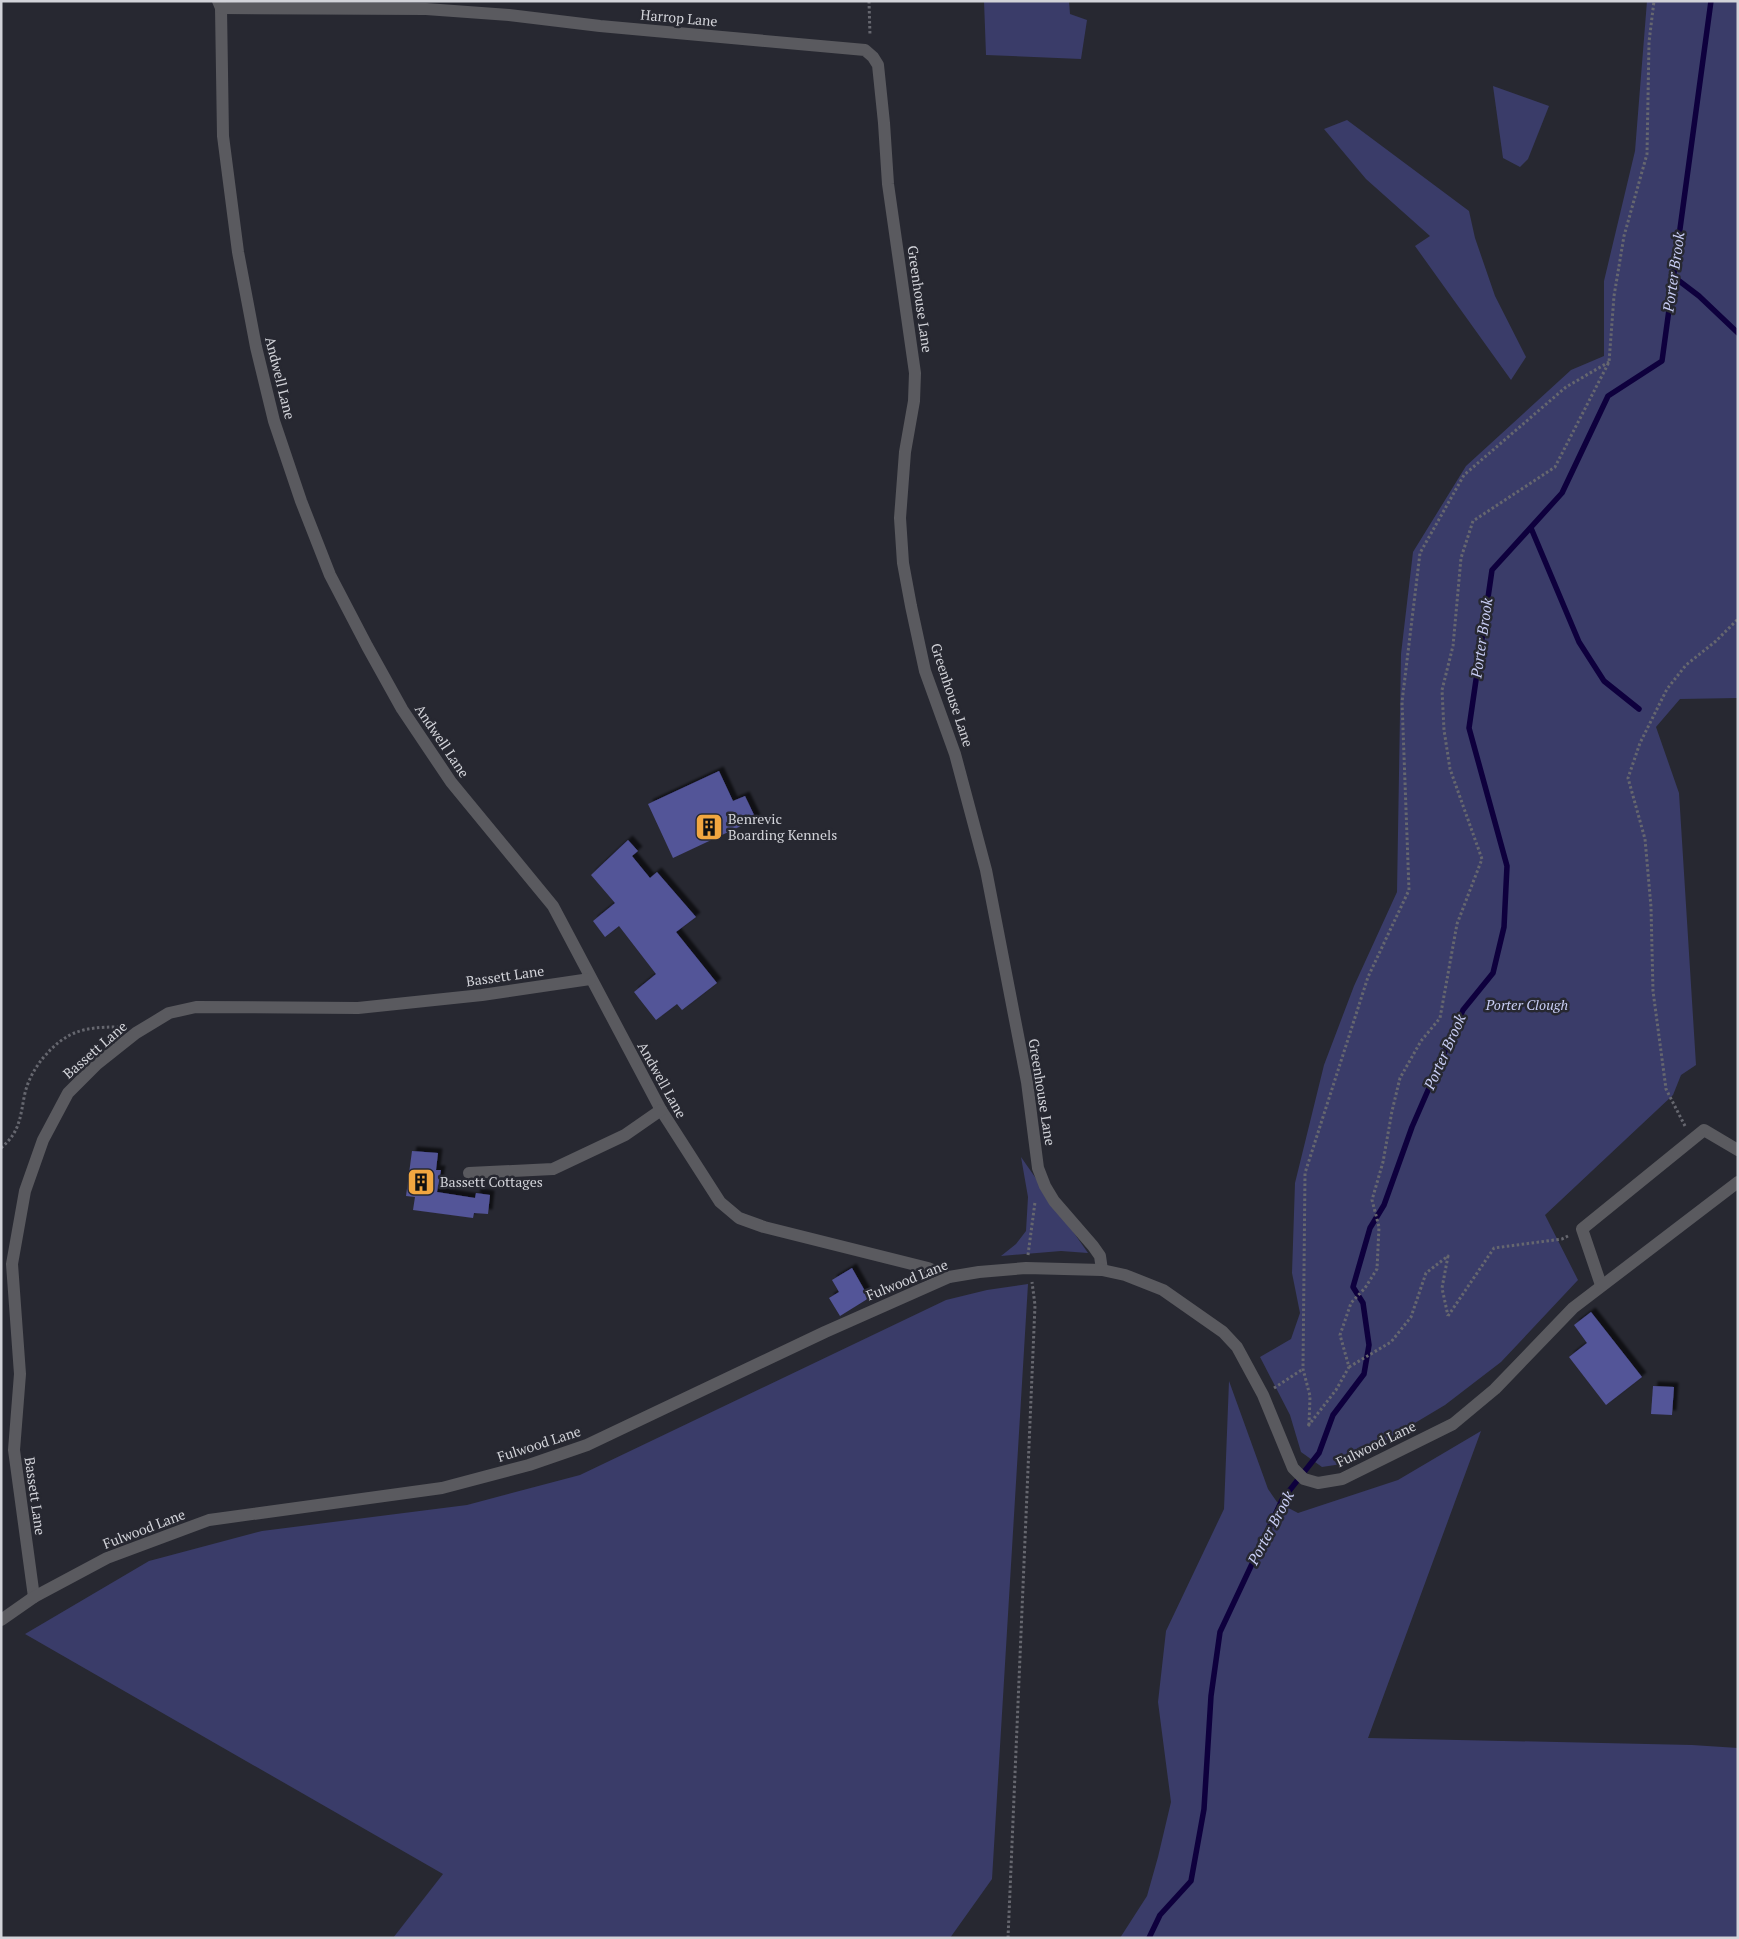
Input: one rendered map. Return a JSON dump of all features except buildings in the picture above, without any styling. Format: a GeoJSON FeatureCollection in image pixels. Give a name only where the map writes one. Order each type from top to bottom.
{"type":"FeatureCollection","features":[{"type":"Feature","properties":{"kind":"street","name":"Harrop Lane"},"geometry":{"type":"LineString","coordinates":[[219,4],[426,5],[600,26],[865,50]]}},
{"type":"Feature","properties":{"kind":"street","name":"Andwell Lane"},"geometry":{"type":"LineString","coordinates":[[219,4],[223,136],[238,252],[256,347],[274,421],[330,575],[402,709],[451,782],[553,906],[660,1110],[720,1202],[739,1218],[764,1227],[928,1268],[948,1277]]}},
{"type":"Feature","properties":{"kind":"street","name":"Greenhouse Lane"},"geometry":{"type":"LineString","coordinates":[[865,50],[874,57],[878,65],[888,184],[915,373],[914,401],[905,452],[900,518],[904,564],[911,606],[925,671],[955,754],[986,870],[1027,1082],[1038,1168],[1054,1202],[1094,1246],[1100,1256],[1102,1270]]}},
{"type":"Feature","properties":{"kind":"street","name":"Bassett Lane"},"geometry":{"type":"LineString","coordinates":[[34,1597],[14,1450],[20,1374],[12,1264],[25,1191],[43,1140],[68,1093],[98,1064],[136,1033],[170,1013],[196,1007],[358,1008],[590,979]]}},
{"type":"Feature","properties":{"kind":"street"},"geometry":{"type":"LineString","coordinates":[[469,1173],[553,1169],[625,1135],[660,1110]]}},
{"type":"Feature","properties":{"kind":"street"},"geometry":{"type":"LineString","coordinates":[[1601,1285],[1582,1229],[1704,1130],[1738,1150]]}},
{"type":"Feature","properties":{"kind":"street","name":"Fulwood Lane"},"geometry":{"type":"LineString","coordinates":[[1,1620],[34,1597],[107,1558],[209,1520],[442,1488],[529,1465],[587,1445],[816,1336],[948,1277],[979,1272],[1026,1268],[1102,1270],[1125,1275],[1163,1290],[1223,1332],[1236,1347],[1263,1395],[1293,1468],[1304,1478],[1318,1483],[1342,1479],[1453,1424],[1495,1389],[1573,1308],[1738,1182]]}},
{"type":"Feature","properties":{"kind":"path"},"geometry":{"type":"LineString","coordinates":[[865,50],[870,38],[870,1]]}},
{"type":"Feature","properties":{"kind":"path"},"geometry":{"type":"LineString","coordinates":[[1349,1367],[1340,1335],[1351,1303],[1365,1288],[1378,1268],[1379,1227],[1372,1200],[1383,1162],[1400,1078],[1421,1040],[1440,1018],[1456,924],[1482,859],[1450,769],[1444,730],[1442,690],[1453,646],[1462,558],[1473,521],[1555,467],[1609,362],[1614,296],[1624,236],[1647,154],[1649,42],[1654,1]]}},
{"type":"Feature","properties":{"kind":"path"},"geometry":{"type":"LineString","coordinates":[[1582,1229],[1562,1238],[1494,1248],[1448,1316],[1442,1288],[1448,1256],[1426,1273],[1411,1317],[1391,1342],[1349,1367],[1336,1390],[1308,1426],[1310,1396],[1303,1370],[1305,1173],[1368,977],[1409,890],[1402,702],[1420,553],[1464,476],[1566,387],[1609,362]]}},
{"type":"Feature","properties":{"kind":"path"},"geometry":{"type":"LineString","coordinates":[[1693,1140],[1666,1089],[1653,990],[1651,907],[1645,839],[1628,778],[1640,743],[1667,690],[1686,665],[1716,641],[1738,618]]}},
{"type":"Feature","properties":{"kind":"path"},"geometry":{"type":"LineString","coordinates":[[1,1148],[11,1139],[20,1123],[25,1092],[34,1069],[56,1044],[74,1033],[96,1027],[124,1028],[136,1033]]}},
{"type":"Feature","properties":{"kind":"path"},"geometry":{"type":"LineString","coordinates":[[1008,1938],[1035,1305],[1033,1284],[1026,1268],[1036,1206],[1035,1197]]}},
{"type":"Feature","properties":{"kind":"path"},"geometry":{"type":"LineString","coordinates":[[1263,1395],[1303,1370]]}},
{"type":"Feature","properties":{"kind":"green space"},"geometry":{"type":"Polygon","coordinates":[[[984,1],[1069,1],[1070,14],[1087,20],[1081,59],[986,55],[984,1]]]}},
{"type":"Feature","properties":{"kind":"green space","name":"Porter Clough"},"geometry":{"type":"Polygon","coordinates":[[[1647,1],[1738,1],[1738,698],[1680,699],[1656,727],[1679,793],[1696,1065],[1681,1075],[1673,1095],[1545,1215],[1578,1280],[1501,1362],[1445,1405],[1348,1463],[1322,1467],[1301,1452],[1290,1415],[1260,1357],[1291,1339],[1300,1313],[1292,1273],[1295,1183],[1324,1065],[1354,986],[1397,892],[1401,654],[1413,552],[1466,466],[1571,370],[1604,356],[1604,281],[1635,151],[1647,1]]]}},
{"type":"Feature","properties":{"kind":"green space"},"geometry":{"type":"Polygon","coordinates":[[[1493,86],[1549,106],[1528,159],[1520,167],[1503,158],[1493,86]]]}},
{"type":"Feature","properties":{"kind":"green space"},"geometry":{"type":"Polygon","coordinates":[[[1347,120],[1469,211],[1475,238],[1495,296],[1526,357],[1511,380],[1415,246],[1430,236],[1366,179],[1324,129],[1347,120]]]}},
{"type":"Feature","properties":{"kind":"green space"},"geometry":{"type":"Polygon","coordinates":[[[1021,1157],[1088,1253],[1061,1251],[1001,1256],[1016,1244],[1026,1231],[1028,1197],[1021,1157]]]}},
{"type":"Feature","properties":{"kind":"green space"},"geometry":{"type":"Polygon","coordinates":[[[1028,1284],[992,1879],[950,1938],[393,1938],[443,1874],[25,1634],[149,1561],[262,1531],[467,1505],[580,1475],[946,1300],[987,1290],[1028,1284]]]}},
{"type":"Feature","properties":{"kind":"green space"},"geometry":{"type":"Polygon","coordinates":[[[1229,1381],[1268,1489],[1277,1502],[1298,1513],[1398,1480],[1481,1431],[1368,1738],[1692,1745],[1738,1748],[1738,1938],[1120,1938],[1147,1896],[1171,1802],[1158,1702],[1166,1631],[1224,1509],[1229,1381]]]}},
{"type":"Feature","properties":{"kind":"waterway","name":"Porter Brook"},"geometry":{"type":"LineString","coordinates":[[1149,1938],[1160,1915],[1191,1881],[1204,1809],[1211,1696],[1220,1632],[1282,1500],[1319,1453],[1333,1415],[1364,1374],[1369,1345],[1363,1303],[1353,1287],[1370,1228],[1384,1205],[1412,1127],[1463,1010],[1493,973],[1504,927],[1507,866],[1469,728],[1492,570],[1562,493],[1608,396],[1662,361],[1711,1]]}},
{"type":"Feature","properties":{"kind":"waterway"},"geometry":{"type":"LineString","coordinates":[[1674,277],[1699,296],[1738,333]]}},
{"type":"Feature","properties":{"kind":"waterway"},"geometry":{"type":"LineString","coordinates":[[1531,528],[1579,642],[1604,681],[1639,709]]}},
{"type":"Feature","properties":{"kind":"place","name":"Benrevic Boarding Kennels"},"geometry":{"type":"Point","coordinates":[709,827]}},
{"type":"Feature","properties":{"kind":"place","name":"Bassett Cottages"},"geometry":{"type":"Point","coordinates":[421,1182]}}]}
